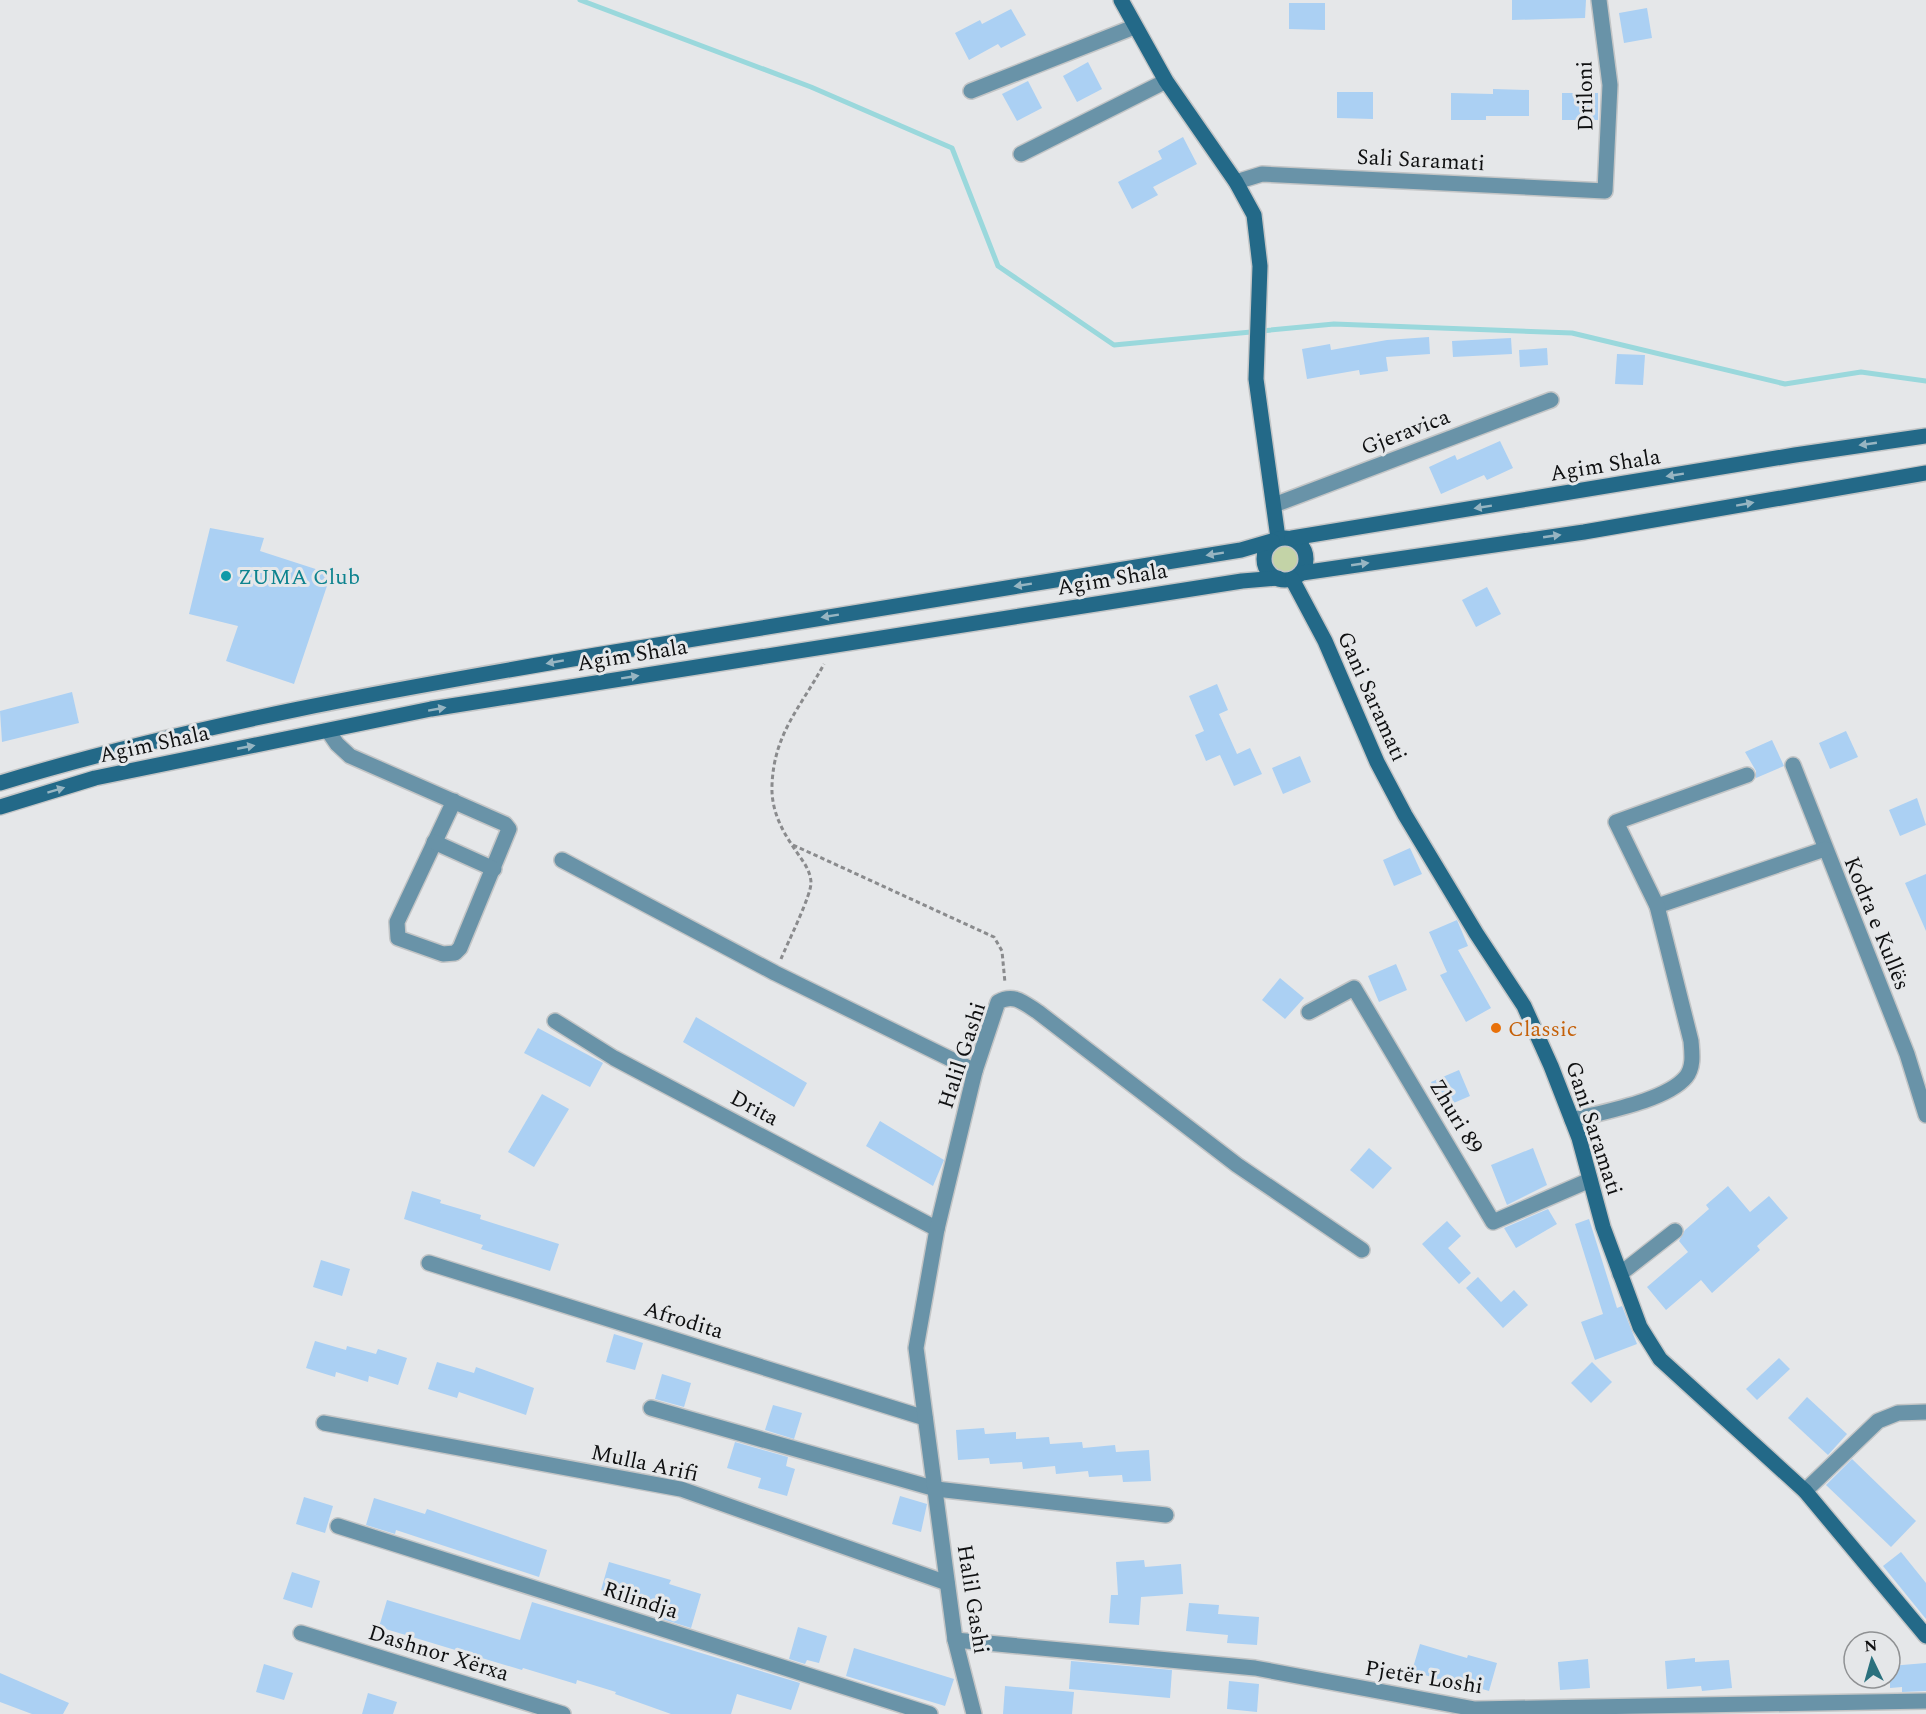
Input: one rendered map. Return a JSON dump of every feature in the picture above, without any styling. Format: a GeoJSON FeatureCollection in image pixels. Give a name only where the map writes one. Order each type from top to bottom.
{"type":"FeatureCollection","features":[{"type":"Feature","properties":{"kind":"main road"},"geometry":{"type":"LineString","coordinates":[[1121,0],[1134,27],[1167,81],[1236,182],[1254,214],[1260,266],[1257,391],[1281,539]]}},
{"type":"Feature","properties":{"kind":"main road","name":"Agim Shala"},"geometry":{"type":"LineString","coordinates":[[0,783],[90,756],[257,717],[429,683],[1241,550],[1281,539],[1795,455],[1926,436]]}},
{"type":"Feature","properties":{"kind":"main road","name":"Agim Shala"},"geometry":{"type":"LineString","coordinates":[[0,807],[95,778],[431,710],[825,645],[1242,581],[1291,577],[1584,532],[1926,473]]}},
{"type":"Feature","properties":{"kind":"main road"},"geometry":{"type":"LineString","coordinates":[[1281,539],[1303,546],[1306,552],[1307,560],[1291,577],[1270,573],[1264,560],[1265,553],[1281,539]]}},
{"type":"Feature","properties":{"kind":"main road","name":"Gani Saramati"},"geometry":{"type":"LineString","coordinates":[[1291,577],[1326,641],[1377,762],[1405,815],[1476,933],[1524,1006],[1572,1120],[1620,1274],[1640,1327],[1660,1359],[1805,1491],[1926,1636]]}},
{"type":"Feature","properties":{"kind":"street","name":"Driloni"},"geometry":{"type":"LineString","coordinates":[[1599,0],[1610,85],[1605,191]]}},
{"type":"Feature","properties":{"kind":"street"},"geometry":{"type":"LineString","coordinates":[[971,91],[1134,27]]}},
{"type":"Feature","properties":{"kind":"street"},"geometry":{"type":"LineString","coordinates":[[1021,154],[1167,81]]}},
{"type":"Feature","properties":{"kind":"street","name":"Sali Saramati"},"geometry":{"type":"LineString","coordinates":[[1236,182],[1262,174],[1605,191]]}},
{"type":"Feature","properties":{"kind":"street","name":"Gjeravica"},"geometry":{"type":"LineString","coordinates":[[1274,505],[1551,399]]}},
{"type":"Feature","properties":{"kind":"street"},"geometry":{"type":"LineString","coordinates":[[328,731],[337,744],[350,756],[454,801],[505,824],[509,829],[460,948],[455,953],[443,954],[398,938],[397,922],[454,801]]}},
{"type":"Feature","properties":{"kind":"street","name":"Kodra e Kullës"},"geometry":{"type":"LineString","coordinates":[[1793,765],[1906,1054],[1926,1115]]}},
{"type":"Feature","properties":{"kind":"street"},"geometry":{"type":"LineString","coordinates":[[1572,1120],[1667,1092],[1687,1077],[1692,1060],[1691,1041],[1657,906],[1616,822],[1748,775]]}},
{"type":"Feature","properties":{"kind":"street"},"geometry":{"type":"LineString","coordinates":[[434,842],[494,869]]}},
{"type":"Feature","properties":{"kind":"street","name":"Kodra e Kullës"},"geometry":{"type":"LineString","coordinates":[[1657,906],[1825,849]]}},
{"type":"Feature","properties":{"kind":"street"},"geometry":{"type":"LineString","coordinates":[[562,860],[775,973],[975,1071]]}},
{"type":"Feature","properties":{"kind":"street","name":"Zhuri 89"},"geometry":{"type":"LineString","coordinates":[[1309,1012],[1354,988],[1493,1222],[1590,1180]]}},
{"type":"Feature","properties":{"kind":"street","name":"Halil Gashi"},"geometry":{"type":"LineString","coordinates":[[974,1714],[955,1640],[915,1348],[937,1228],[975,1071],[998,1002],[1006,997],[1015,998],[1038,1012],[1236,1166],[1362,1250]]}},
{"type":"Feature","properties":{"kind":"street","name":"Drita"},"geometry":{"type":"LineString","coordinates":[[555,1022],[614,1058],[937,1228]]}},
{"type":"Feature","properties":{"kind":"street"},"geometry":{"type":"LineString","coordinates":[[1620,1274],[1675,1231]]}},
{"type":"Feature","properties":{"kind":"street","name":"Afrodita"},"geometry":{"type":"LineString","coordinates":[[429,1263],[925,1418]]}},
{"type":"Feature","properties":{"kind":"street"},"geometry":{"type":"LineString","coordinates":[[651,1408],[936,1489],[1166,1515]]}},
{"type":"Feature","properties":{"kind":"street"},"geometry":{"type":"LineString","coordinates":[[1805,1491],[1878,1421],[1898,1413],[1926,1412]]}},
{"type":"Feature","properties":{"kind":"street","name":"Mulla Arifi"},"geometry":{"type":"LineString","coordinates":[[324,1423],[681,1489],[947,1583]]}},
{"type":"Feature","properties":{"kind":"street","name":"Rilindja"},"geometry":{"type":"LineString","coordinates":[[338,1526],[930,1714]]}},
{"type":"Feature","properties":{"kind":"street","name":"Dashnor Xërxa"},"geometry":{"type":"LineString","coordinates":[[301,1634],[563,1714]]}},
{"type":"Feature","properties":{"kind":"street","name":"Pjetër Loshi"},"geometry":{"type":"LineString","coordinates":[[955,1640],[1255,1668],[1475,1710],[1926,1701]]}},
{"type":"Feature","properties":{"kind":"path"},"geometry":{"type":"LineString","coordinates":[[775,973],[812,884],[808,869],[791,844],[773,808],[773,769],[790,717],[811,689],[826,661],[825,645]]}},
{"type":"Feature","properties":{"kind":"path"},"geometry":{"type":"LineString","coordinates":[[791,844],[994,937],[1002,951],[1006,997]]}},
{"type":"Feature","properties":{"kind":"green space"},"geometry":{"type":"Polygon","coordinates":[[[1286,542],[1297,547],[1302,558],[1297,569],[1286,574],[1275,569],[1270,558],[1275,547],[1286,542]]]}},
{"type":"Feature","properties":{"kind":"building"},"geometry":{"type":"Polygon","coordinates":[[[1512,0],[1586,0],[1585,18],[1512,20],[1512,0]]]}},
{"type":"Feature","properties":{"kind":"building"},"geometry":{"type":"Polygon","coordinates":[[[1289,3],[1325,3],[1325,30],[1289,29],[1289,3]]]}},
{"type":"Feature","properties":{"kind":"building"},"geometry":{"type":"Polygon","coordinates":[[[1647,8],[1652,38],[1624,43],[1619,13],[1647,8]]]}},
{"type":"Feature","properties":{"kind":"building"},"geometry":{"type":"Polygon","coordinates":[[[1011,9],[1026,35],[1001,48],[998,44],[969,60],[955,33],[980,20],[982,24],[1011,9]]]}},
{"type":"Feature","properties":{"kind":"building"},"geometry":{"type":"Polygon","coordinates":[[[1088,62],[1102,89],[1077,102],[1063,76],[1088,62]]]}},
{"type":"Feature","properties":{"kind":"building"},"geometry":{"type":"Polygon","coordinates":[[[1028,81],[1042,108],[1017,121],[1002,94],[1028,81]]]}},
{"type":"Feature","properties":{"kind":"building"},"geometry":{"type":"Polygon","coordinates":[[[1493,89],[1529,90],[1529,116],[1486,116],[1486,120],[1451,120],[1451,93],[1493,94],[1493,89]]]}},
{"type":"Feature","properties":{"kind":"building"},"geometry":{"type":"Polygon","coordinates":[[[1337,92],[1373,92],[1373,119],[1337,118],[1337,92]]]}},
{"type":"Feature","properties":{"kind":"building"},"geometry":{"type":"Polygon","coordinates":[[[1562,93],[1598,93],[1598,120],[1562,120],[1562,93]]]}},
{"type":"Feature","properties":{"kind":"building"},"geometry":{"type":"Polygon","coordinates":[[[1183,137],[1197,164],[1153,187],[1158,195],[1132,209],[1118,182],[1162,159],[1158,151],[1183,137]]]}},
{"type":"Feature","properties":{"kind":"building"},"geometry":{"type":"Polygon","coordinates":[[[1429,337],[1430,354],[1386,357],[1388,371],[1360,375],[1359,370],[1307,379],[1302,349],[1330,344],[1331,350],[1387,340],[1429,337]]]}},
{"type":"Feature","properties":{"kind":"building"},"geometry":{"type":"Polygon","coordinates":[[[1511,338],[1512,354],[1453,357],[1452,341],[1511,338]]]}},
{"type":"Feature","properties":{"kind":"building"},"geometry":{"type":"Polygon","coordinates":[[[1547,348],[1548,365],[1520,367],[1519,350],[1547,348]]]}},
{"type":"Feature","properties":{"kind":"building"},"geometry":{"type":"Polygon","coordinates":[[[1617,354],[1645,355],[1643,385],[1615,384],[1617,354]]]}},
{"type":"Feature","properties":{"kind":"building"},"geometry":{"type":"Polygon","coordinates":[[[1500,441],[1513,468],[1487,480],[1484,475],[1441,494],[1429,467],[1455,455],[1457,460],[1500,441]]]}},
{"type":"Feature","properties":{"kind":"building"},"geometry":{"type":"Polygon","coordinates":[[[210,528],[264,538],[260,551],[331,574],[294,684],[226,661],[238,626],[189,614],[210,528]]]}},
{"type":"Feature","properties":{"kind":"building"},"geometry":{"type":"Polygon","coordinates":[[[1487,587],[1501,614],[1476,627],[1462,600],[1487,587]]]}},
{"type":"Feature","properties":{"kind":"building"},"geometry":{"type":"Polygon","coordinates":[[[1217,684],[1228,710],[1219,714],[1237,754],[1250,748],[1262,774],[1234,786],[1220,755],[1206,761],[1195,735],[1204,731],[1189,696],[1217,684]]]}},
{"type":"Feature","properties":{"kind":"building"},"geometry":{"type":"Polygon","coordinates":[[[72,692],[79,723],[2,742],[0,711],[72,692]]]}},
{"type":"Feature","properties":{"kind":"building"},"geometry":{"type":"Polygon","coordinates":[[[1846,731],[1858,757],[1830,769],[1819,743],[1846,731]]]}},
{"type":"Feature","properties":{"kind":"building"},"geometry":{"type":"Polygon","coordinates":[[[1772,740],[1784,766],[1756,778],[1756,771],[1745,752],[1772,740]]]}},
{"type":"Feature","properties":{"kind":"building"},"geometry":{"type":"Polygon","coordinates":[[[1300,756],[1311,782],[1283,794],[1272,768],[1300,756]]]}},
{"type":"Feature","properties":{"kind":"building"},"geometry":{"type":"Polygon","coordinates":[[[1917,798],[1926,825],[1900,836],[1889,810],[1917,798]]]}},
{"type":"Feature","properties":{"kind":"building"},"geometry":{"type":"Polygon","coordinates":[[[1410,848],[1422,874],[1394,886],[1383,860],[1410,848]]]}},
{"type":"Feature","properties":{"kind":"building"},"geometry":{"type":"Polygon","coordinates":[[[1926,874],[1926,931],[1905,883],[1926,874]]]}},
{"type":"Feature","properties":{"kind":"building"},"geometry":{"type":"Polygon","coordinates":[[[1457,920],[1468,946],[1458,950],[1491,1008],[1466,1022],[1440,975],[1447,972],[1429,932],[1457,920]]]}},
{"type":"Feature","properties":{"kind":"building"},"geometry":{"type":"Polygon","coordinates":[[[1396,964],[1407,990],[1379,1002],[1368,976],[1396,964]]]}},
{"type":"Feature","properties":{"kind":"building"},"geometry":{"type":"Polygon","coordinates":[[[1280,978],[1304,998],[1285,1019],[1262,1000],[1280,978]]]}},
{"type":"Feature","properties":{"kind":"building"},"geometry":{"type":"Polygon","coordinates":[[[696,1017],[807,1083],[794,1107],[683,1042],[696,1017]]]}},
{"type":"Feature","properties":{"kind":"building"},"geometry":{"type":"Polygon","coordinates":[[[538,1028],[603,1063],[590,1087],[524,1053],[538,1028]]]}},
{"type":"Feature","properties":{"kind":"building"},"geometry":{"type":"Polygon","coordinates":[[[1459,1070],[1470,1096],[1442,1108],[1431,1082],[1459,1070]]]}},
{"type":"Feature","properties":{"kind":"building"},"geometry":{"type":"Polygon","coordinates":[[[542,1094],[569,1109],[534,1167],[508,1152],[542,1094]]]}},
{"type":"Feature","properties":{"kind":"building"},"geometry":{"type":"Polygon","coordinates":[[[880,1121],[944,1160],[933,1186],[866,1146],[880,1121]]]}},
{"type":"Feature","properties":{"kind":"building"},"geometry":{"type":"Polygon","coordinates":[[[1369,1148],[1392,1168],[1373,1189],[1350,1170],[1369,1148]]]}},
{"type":"Feature","properties":{"kind":"building"},"geometry":{"type":"Polygon","coordinates":[[[1533,1148],[1547,1185],[1507,1205],[1491,1165],[1533,1148]]]}},
{"type":"Feature","properties":{"kind":"building"},"geometry":{"type":"Polygon","coordinates":[[[1728,1186],[1750,1212],[1769,1196],[1788,1218],[1757,1246],[1760,1250],[1712,1293],[1701,1280],[1666,1310],[1647,1287],[1688,1252],[1679,1241],[1685,1230],[1709,1209],[1706,1205],[1728,1186]]]}},
{"type":"Feature","properties":{"kind":"building"},"geometry":{"type":"Polygon","coordinates":[[[412,1191],[441,1200],[440,1203],[481,1215],[480,1219],[559,1244],[550,1271],[481,1249],[483,1245],[404,1219],[412,1191]]]}},
{"type":"Feature","properties":{"kind":"building"},"geometry":{"type":"Polygon","coordinates":[[[1548,1209],[1557,1224],[1516,1248],[1504,1228],[1548,1209]]]}},
{"type":"Feature","properties":{"kind":"building"},"geometry":{"type":"Polygon","coordinates":[[[1589,1219],[1617,1308],[1622,1306],[1637,1344],[1595,1360],[1581,1322],[1603,1314],[1575,1224],[1589,1219]]]}},
{"type":"Feature","properties":{"kind":"building"},"geometry":{"type":"Polygon","coordinates":[[[1447,1221],[1461,1236],[1448,1248],[1471,1273],[1459,1284],[1422,1244],[1447,1221]]]}},
{"type":"Feature","properties":{"kind":"building"},"geometry":{"type":"Polygon","coordinates":[[[321,1260],[350,1269],[342,1296],[313,1287],[321,1260]]]}},
{"type":"Feature","properties":{"kind":"building"},"geometry":{"type":"Polygon","coordinates":[[[1478,1277],[1501,1302],[1514,1290],[1528,1305],[1503,1328],[1466,1288],[1478,1277]]]}},
{"type":"Feature","properties":{"kind":"building"},"geometry":{"type":"Polygon","coordinates":[[[614,1334],[643,1343],[635,1370],[606,1362],[614,1334]]]}},
{"type":"Feature","properties":{"kind":"building"},"geometry":{"type":"Polygon","coordinates":[[[315,1341],[346,1350],[347,1346],[376,1354],[378,1349],[407,1358],[398,1385],[369,1376],[368,1382],[336,1372],[335,1377],[306,1368],[315,1341]]]}},
{"type":"Feature","properties":{"kind":"building"},"geometry":{"type":"Polygon","coordinates":[[[1779,1358],[1790,1369],[1757,1400],[1746,1389],[1779,1358]]]}},
{"type":"Feature","properties":{"kind":"building"},"geometry":{"type":"Polygon","coordinates":[[[437,1362],[474,1373],[476,1367],[534,1388],[526,1415],[459,1392],[457,1398],[428,1389],[437,1362]]]}},
{"type":"Feature","properties":{"kind":"building"},"geometry":{"type":"Polygon","coordinates":[[[1592,1362],[1612,1382],[1591,1403],[1571,1383],[1592,1362]]]}},
{"type":"Feature","properties":{"kind":"building"},"geometry":{"type":"Polygon","coordinates":[[[662,1374],[691,1383],[684,1407],[655,1399],[662,1374]]]}},
{"type":"Feature","properties":{"kind":"building"},"geometry":{"type":"Polygon","coordinates":[[[1807,1397],[1847,1434],[1828,1455],[1788,1418],[1807,1397]]]}},
{"type":"Feature","properties":{"kind":"building"},"geometry":{"type":"Polygon","coordinates":[[[773,1405],[802,1413],[794,1439],[765,1430],[773,1405]]]}},
{"type":"Feature","properties":{"kind":"building"},"geometry":{"type":"Polygon","coordinates":[[[984,1428],[985,1434],[1016,1432],[1016,1439],[1049,1437],[1050,1444],[1082,1442],[1083,1448],[1115,1445],[1116,1452],[1149,1450],[1151,1481],[1123,1482],[1122,1475],[1089,1477],[1088,1471],[1056,1474],[1055,1466],[1023,1469],[1022,1462],[990,1464],[989,1458],[958,1460],[956,1430],[984,1428]]]}},
{"type":"Feature","properties":{"kind":"building"},"geometry":{"type":"Polygon","coordinates":[[[735,1442],[788,1457],[786,1466],[795,1469],[787,1496],[758,1488],[761,1478],[727,1468],[735,1442]]]}},
{"type":"Feature","properties":{"kind":"building"},"geometry":{"type":"Polygon","coordinates":[[[1852,1459],[1916,1521],[1891,1547],[1826,1485],[1852,1459]]]}},
{"type":"Feature","properties":{"kind":"building"},"geometry":{"type":"Polygon","coordinates":[[[900,1496],[927,1504],[921,1532],[892,1524],[900,1496]]]}},
{"type":"Feature","properties":{"kind":"building"},"geometry":{"type":"Polygon","coordinates":[[[304,1497],[333,1506],[325,1533],[296,1524],[304,1497]]]}},
{"type":"Feature","properties":{"kind":"building"},"geometry":{"type":"Polygon","coordinates":[[[374,1498],[425,1514],[427,1509],[547,1550],[539,1577],[396,1530],[395,1534],[366,1525],[374,1498]]]}},
{"type":"Feature","properties":{"kind":"building"},"geometry":{"type":"Polygon","coordinates":[[[1901,1552],[1926,1583],[1926,1619],[1883,1566],[1901,1552]]]}},
{"type":"Feature","properties":{"kind":"building"},"geometry":{"type":"Polygon","coordinates":[[[1144,1560],[1145,1567],[1181,1564],[1183,1594],[1141,1597],[1139,1625],[1109,1623],[1111,1595],[1118,1595],[1116,1562],[1144,1560]]]}},
{"type":"Feature","properties":{"kind":"building"},"geometry":{"type":"Polygon","coordinates":[[[609,1562],[671,1580],[669,1584],[701,1594],[691,1628],[662,1619],[665,1608],[601,1590],[609,1562]]]}},
{"type":"Feature","properties":{"kind":"building"},"geometry":{"type":"Polygon","coordinates":[[[292,1572],[320,1581],[312,1608],[283,1599],[292,1572]]]}},
{"type":"Feature","properties":{"kind":"building"},"geometry":{"type":"Polygon","coordinates":[[[387,1600],[520,1640],[532,1602],[800,1683],[791,1710],[737,1694],[731,1714],[671,1714],[615,1694],[616,1692],[577,1680],[576,1684],[523,1668],[522,1670],[379,1627],[387,1600]]]}},
{"type":"Feature","properties":{"kind":"building"},"geometry":{"type":"Polygon","coordinates":[[[1189,1603],[1219,1605],[1218,1614],[1259,1617],[1257,1645],[1227,1643],[1228,1635],[1186,1631],[1189,1603]]]}},
{"type":"Feature","properties":{"kind":"building"},"geometry":{"type":"Polygon","coordinates":[[[798,1627],[827,1636],[819,1663],[807,1660],[805,1664],[789,1659],[798,1627]]]}},
{"type":"Feature","properties":{"kind":"building"},"geometry":{"type":"Polygon","coordinates":[[[1420,1644],[1467,1658],[1468,1655],[1497,1663],[1489,1691],[1412,1671],[1420,1644]]]}},
{"type":"Feature","properties":{"kind":"building"},"geometry":{"type":"Polygon","coordinates":[[[854,1648],[954,1679],[945,1706],[846,1676],[854,1648]]]}},
{"type":"Feature","properties":{"kind":"building"},"geometry":{"type":"Polygon","coordinates":[[[1695,1658],[1695,1662],[1729,1660],[1732,1688],[1702,1691],[1701,1686],[1667,1689],[1665,1661],[1695,1658]]]}},
{"type":"Feature","properties":{"kind":"building"},"geometry":{"type":"Polygon","coordinates":[[[1588,1659],[1590,1688],[1560,1690],[1558,1662],[1588,1659]]]}},
{"type":"Feature","properties":{"kind":"building"},"geometry":{"type":"Polygon","coordinates":[[[1071,1661],[1172,1670],[1170,1698],[1069,1689],[1071,1661]]]}},
{"type":"Feature","properties":{"kind":"building"},"geometry":{"type":"Polygon","coordinates":[[[1926,1663],[1926,1691],[1902,1692],[1902,1665],[1926,1663]]]}},
{"type":"Feature","properties":{"kind":"building"},"geometry":{"type":"Polygon","coordinates":[[[264,1664],[293,1673],[284,1700],[256,1692],[264,1664]]]}},
{"type":"Feature","properties":{"kind":"building"},"geometry":{"type":"Polygon","coordinates":[[[0,1673],[69,1703],[63,1714],[32,1714],[0,1702],[0,1673]]]}},
{"type":"Feature","properties":{"kind":"building"},"geometry":{"type":"Polygon","coordinates":[[[1229,1681],[1259,1684],[1257,1712],[1227,1709],[1229,1681]]]}},
{"type":"Feature","properties":{"kind":"building"},"geometry":{"type":"Polygon","coordinates":[[[1005,1686],[1074,1692],[1072,1714],[1003,1714],[1005,1686]]]}},
{"type":"Feature","properties":{"kind":"building"},"geometry":{"type":"Polygon","coordinates":[[[368,1693],[397,1702],[393,1714],[362,1714],[368,1693]]]}},
{"type":"Feature","properties":{"kind":"waterway"},"geometry":{"type":"LineString","coordinates":[[580,0],[811,87],[952,148],[998,266],[1114,345],[1334,324],[1572,333],[1785,384],[1861,372],[1926,381]]}},
{"type":"Feature","properties":{"kind":"place","name":"ZUMA Club"},"geometry":{"type":"Point","coordinates":[226,576]}},
{"type":"Feature","properties":{"kind":"place","name":"Classic"},"geometry":{"type":"Point","coordinates":[1496,1028]}}]}
